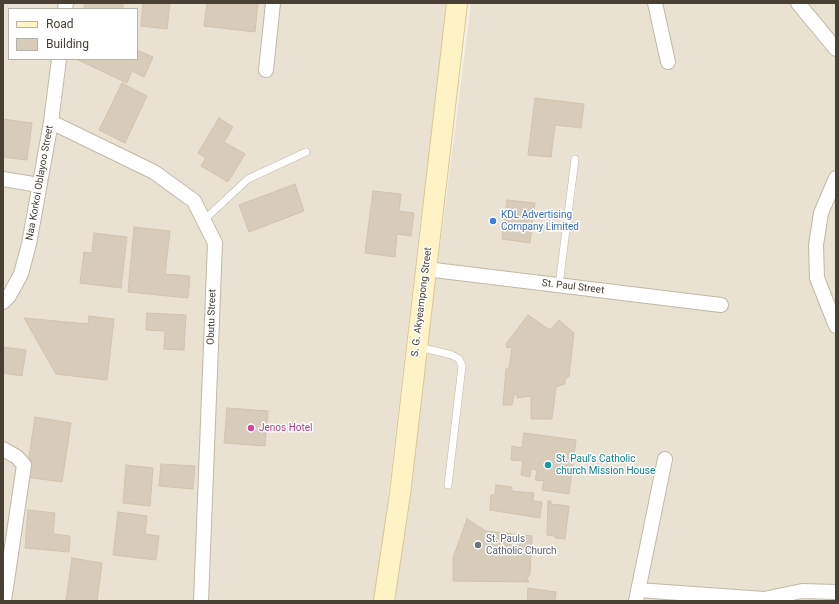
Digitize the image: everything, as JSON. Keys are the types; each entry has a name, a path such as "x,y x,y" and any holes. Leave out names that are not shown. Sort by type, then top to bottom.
{"street":[{"path":"266,70 273,3"},
{"name":"S. G. Akyeampong Street","path":"384,601 400,494 457,3"},
{"path":"655,3 668,62"},
{"path":"798,3 836,49"},
{"name":"Naa Korkoi Oblayoo Street","path":"3,302 9,296 21,274 29,244 51,122 59,60"},
{"name":"Obutu Street","path":"51,122 154,172 194,201 215,243 200,601"},
{"path":"836,178 821,212 816,244 817,278 836,326"},
{"path":"3,179 39,185"},
{"name":"St. Paul Street","path":"426,269 721,305"},
{"path":"3,449 17,457 24,465 4,601"},
{"path":"665,459 637,595 764,600 802,591 836,592"}],"lane":[{"path":"204,220 248,179 306,152"},
{"path":"559,285 575,160"},
{"path":"417,347 452,355 459,359 462,366 448,485"}],"shaded area":[{"path":"3,3 450,3 420,225 376,601 3,601"},
{"path":"471,3 836,3 836,601 395,601"}],"building":[{"path":"85,3 123,3 123,8 84,8"},
{"path":"143,3 170,3 167,29 141,26"},
{"path":"207,3 258,3 255,32 204,26"},
{"path":"138,50 153,57 144,77 132,71 127,83 78,60 138,60"},
{"path":"122,83 147,96 125,143 99,130"},
{"path":"535,98 584,104 581,128 555,125 551,157 528,155"},
{"path":"219,118 233,127 224,142 245,154 228,182 201,166 206,158 198,153"},
{"path":"3,119 32,123 27,160 3,157"},
{"path":"295,184 304,211 249,232 239,205"},
{"path":"373,191 401,194 399,211 414,213 411,236 397,234 395,257 365,253"},
{"path":"507,200 535,203 530,243 502,239"},
{"path":"134,227 170,231 165,274 190,276 188,298 128,292"},
{"path":"94,233 127,237 121,288 80,283 84,252 92,253"},
{"path":"147,313 186,315 184,350 164,349 165,331 146,330"},
{"path":"528,315 550,330 559,320 574,333 569,376 565,380 565,384 556,387 552,419 531,419 531,396 517,398 517,394 514,395 512,405 503,405 506,369 509,368 512,347 507,348 506,344"},
{"path":"89,316 114,319 107,380 56,374 24,318 88,324"},
{"path":"3,347 26,350 22,376 3,373"},
{"path":"227,408 268,411 265,446 224,443"},
{"path":"35,417 71,423 62,482 26,477"},
{"name":"St. Paul's Catholic church Mission House","path":"524,433 576,440 569,494 542,490 544,481 535,480 537,470 531,469 530,477 521,475 523,461 511,460 512,446 522,448"},
{"path":"161,464 195,466 193,489 159,486"},
{"path":"126,465 153,468 150,506 123,503"},
{"path":"496,485 512,487 512,491 534,493 533,501 542,502 540,518 490,510 491,495 495,495"},
{"path":"548,501 551,501 551,504 569,506 565,539 547,535"},
{"path":"28,510 55,513 53,534 70,536 69,552 25,548"},
{"path":"118,512 147,516 145,534 159,536 156,560 113,555"},
{"path":"467,519 486,531 532,536 530,574 527,579 529,582 453,581 453,558"},
{"path":"72,558 102,563 97,601 66,601"},
{"path":"528,588 556,592 555,601 527,601"}],"place":[{"name":"KDL Advertising Company Limited","path":"493,221"},
{"name":"Jenos Hotel","path":"251,428"},
{"name":"St. Paul's Catholic church Mission House","path":"548,465"},
{"name":"St. Pauls Catholic Church","path":"478,545"}]}
